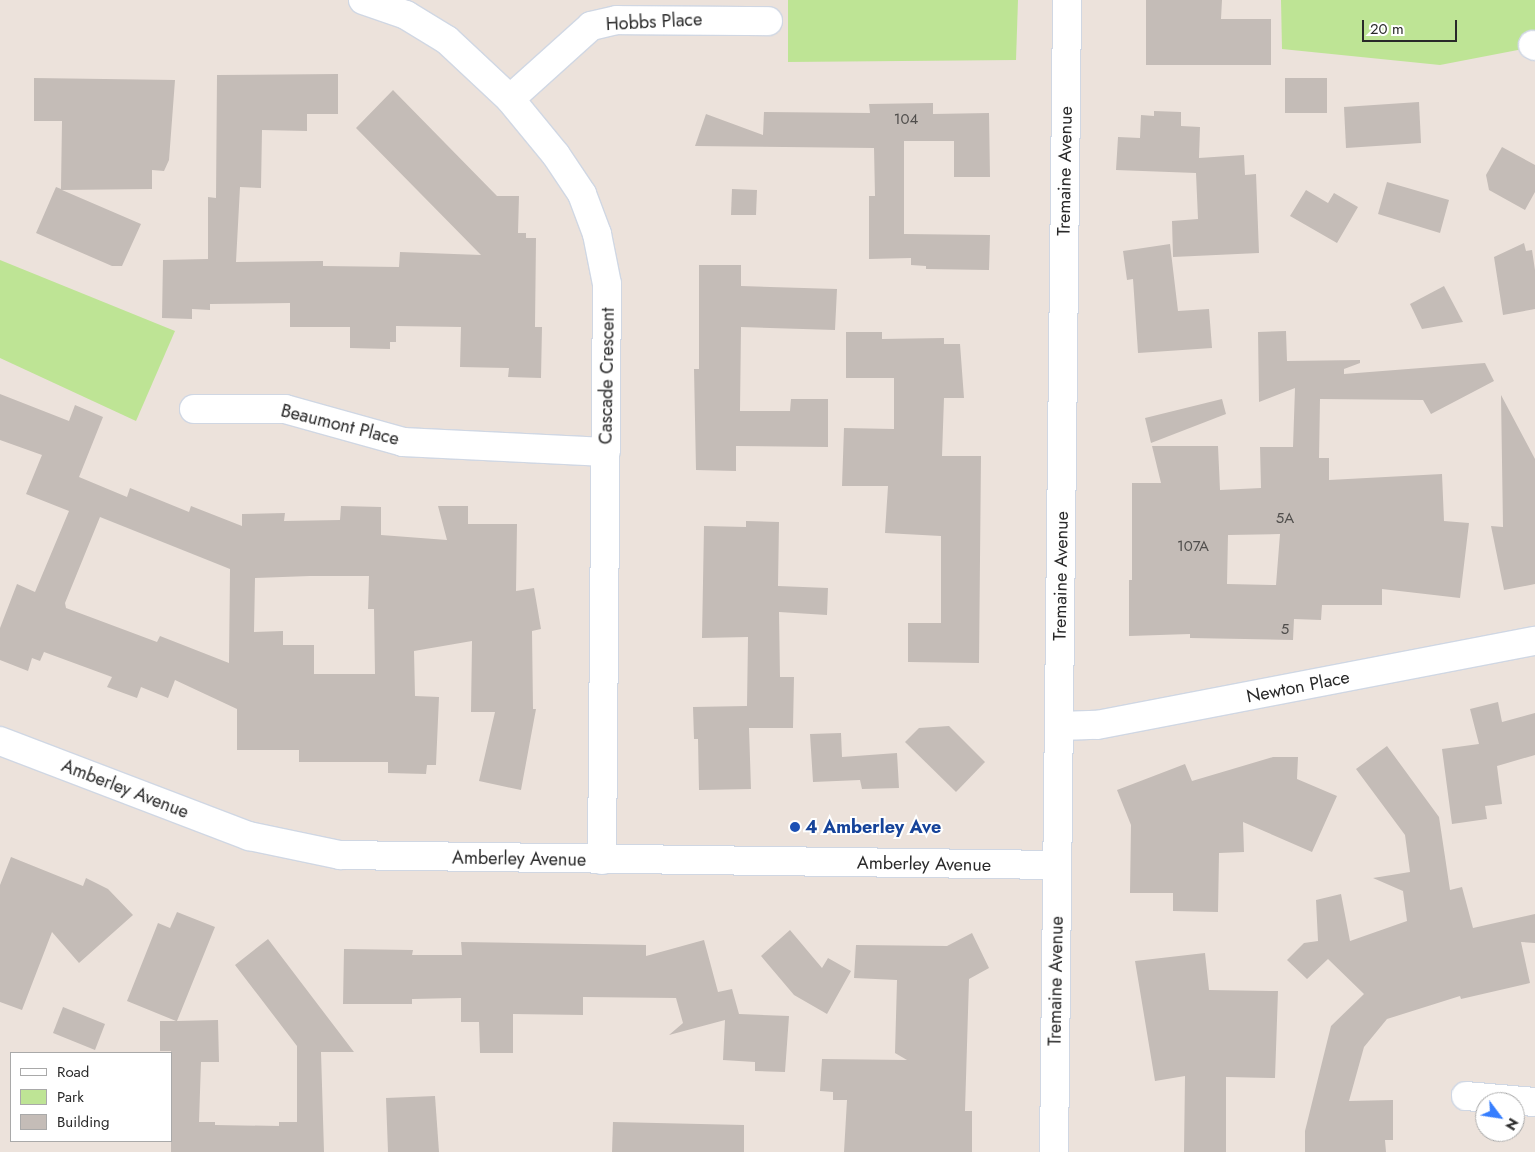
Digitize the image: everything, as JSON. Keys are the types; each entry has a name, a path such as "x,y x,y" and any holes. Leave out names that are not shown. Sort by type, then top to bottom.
{"street":[{"name":"Cascade Crescent","path":"363,0 406,15 447,40 510,99 556,155 582,194 597,234 607,284 602,860"},
{"name":"Tremaine Avenue","path":"1054,1152 1067,0"},
{"name":"Hobbs Place","path":"510,99 591,26 617,20 768,21"},
{"name":"Beaumont Place","path":"194,409 285,409 403,442 606,452"},
{"name":"Newton Place","path":"1060,726 1097,725 1535,641"},
{"name":"Amberley Avenue","path":"0,741 249,836 300,849 382,857 1057,865"},
{"path":"1466,1096 1535,1102"}],"green space":[{"path":"788,0 1018,0 1016,60 788,62"},
{"path":"1281,0 1535,0 1535,32 1523,49 1440,65 1282,49"},
{"path":"0,260 175,331 136,421 0,358"}],"building":[{"path":"1146,0 1222,0 1221,19 1271,19 1271,65 1146,65"},
{"path":"338,74 338,114 307,114 307,131 262,130 261,188 240,187 236,262 323,261 323,266 399,267 400,252 481,255 356,128 393,90 497,196 519,196 518,233 526,233 526,238 536,238 535,327 542,327 541,378 508,377 509,368 460,367 461,327 396,326 396,342 390,342 390,349 350,348 350,327 290,327 290,303 210,304 210,310 192,309 192,319 162,318 163,260 208,259 208,197 216,198 217,75"},
{"path":"34,78 175,80 169,160 164,171 152,170 152,189 62,190 141,224 122,266 112,266 36,233 56,187 61,189 62,121 34,121"},
{"path":"1285,78 1327,78 1327,113 1285,113"},
{"path":"1419,102 1421,143 1346,148 1344,107"},
{"path":"933,103 933,114 989,113 990,177 954,177 954,141 904,141 904,234 990,235 989,270 926,269 926,266 911,265 911,258 869,259 869,196 875,196 874,148 695,146 706,114 763,135 764,112 870,113 869,104"},
{"path":"1154,111 1181,112 1181,126 1200,127 1199,158 1244,155 1245,175 1256,174 1259,253 1173,257 1172,221 1198,219 1196,173 1116,170 1118,137 1140,138 1141,115 1154,116"},
{"path":"1502,147 1535,165 1535,192 1525,210 1489,190 1486,175"},
{"path":"1387,182 1449,200 1440,233 1378,214"},
{"path":"732,189 757,190 756,215 731,215"},
{"path":"1306,190 1328,203 1334,193 1358,207 1337,243 1290,216"},
{"path":"1524,243 1526,251 1532,250 1535,270 1535,309 1503,315 1494,257"},
{"path":"1170,244 1178,311 1209,309 1212,348 1138,353 1133,279 1127,280 1123,251"},
{"path":"699,265 741,265 741,286 837,289 835,330 741,327 740,411 790,411 791,399 828,399 828,447 736,446 736,471 696,470 694,369 699,369"},
{"path":"1444,286 1463,322 1422,329 1410,304"},
{"path":"1286,331 1287,361 1360,360 1360,363 1344,369 1344,374 1485,363 1494,381 1431,414 1423,400 1320,399 1319,458 1329,458 1329,480 1442,474 1444,521 1469,523 1460,598 1382,589 1382,605 1322,605 1321,620 1294,619 1293,640 1190,638 1190,634 1129,636 1129,580 1132,580 1132,483 1161,483 1152,446 1218,446 1220,490 1261,488 1260,447 1293,447 1295,388 1259,402 1258,332","holes":["1280,534 1276,585 1227,584 1228,535"]},
{"path":"846,332 882,332 882,339 944,338 944,344 960,344 964,398 944,398 942,456 981,456 979,663 908,662 908,623 941,623 941,536 885,533 888,486 842,486 844,428 894,429 894,378 846,378"},
{"path":"0,394 69,421 75,405 103,417 79,477 127,497 130,488 189,512 191,506 242,526 242,514 285,513 284,521 340,520 341,506 381,507 381,535 447,540 438,506 468,506 468,524 517,524 516,591 534,588 541,629 532,631 533,709 536,709 521,790 479,781 495,712 471,712 472,641 414,651 415,696 439,697 436,765 427,765 426,774 388,773 388,762 299,762 299,750 237,750 237,709 175,680 168,698 141,687 137,698 107,687 112,677 44,652 40,661 32,658 28,671 0,660 0,628 17,584 35,592 69,511 26,494 42,455 0,440","holes":["100,517 230,569 229,663 160,636 157,642 66,608 65,603","369,576 368,609 374,609 375,674 314,674 314,645 283,645 283,631 254,632 255,578"]},
{"path":"1501,395 1535,459 1535,584 1504,590 1491,526 1503,527"},
{"path":"1222,399 1226,414 1151,443 1145,418"},
{"path":"746,521 779,522 778,586 828,588 827,615 779,612 780,677 794,677 793,728 749,728 751,789 699,790 698,739 694,739 693,707 747,706 748,637 702,638 704,526 746,527"},
{"path":"1498,702 1502,722 1535,713 1535,755 1497,766 1502,804 1485,806 1487,819 1452,824 1442,749 1479,744 1470,709"},
{"path":"949,726 985,762 956,792 905,742 919,728"},
{"path":"841,733 842,757 897,753 899,788 862,789 860,780 813,782 810,734"},
{"path":"1387,746 1439,817 1450,890 1462,887 1473,928 1535,914 1535,943 1521,942 1530,983 1461,999 1460,996 1387,1019 1364,1047 1349,1101 1393,1100 1393,1140 1385,1140 1386,1152 1305,1152 1305,1131 1331,1026 1364,994 1328,959 1307,979 1287,960 1304,943 1318,941 1316,900 1341,894 1350,941 1407,921 1403,891 1373,878 1410,872 1405,835 1356,769"},
{"path":"1273,757 1298,757 1297,779 1337,796 1312,852 1243,822 1244,852 1219,853 1218,912 1173,911 1173,893 1130,893 1131,825 1117,790 1185,764 1192,781"},
{"path":"11,857 83,886 86,878 108,889 133,915 79,963 52,932 22,1010 0,1002 0,885"},
{"path":"177,912 215,927 177,1021 218,1020 219,1062 201,1062 199,1122 215,1122 215,1125 279,1126 279,1122 297,1122 297,1046 235,965 268,939 354,1052 321,1052 324,1152 171,1152 172,1052 160,1051 160,1021 176,1021 127,1001 158,923 170,928"},
{"path":"790,930 822,968 828,958 851,971 827,1014 794,995 761,956"},
{"path":"972,933 989,968 969,979 965,1111 972,1111 972,1152 844,1152 847,1100 833,1100 833,1092 820,1091 822,1059 907,1060 895,1053 897,980 854,978 856,945 947,946"},
{"path":"704,940 718,992 732,989 739,1014 789,1016 785,1072 755,1071 755,1062 723,1060 725,1020 669,1035 683,1023 676,998 583,997 583,1015 513,1014 513,1053 480,1053 479,1022 461,1022 461,998 412,999 412,1004 343,1004 344,949 413,950 412,955 462,955 461,942 646,945 646,956"},
{"path":"1205,953 1209,990 1278,991 1275,1078 1226,1077 1226,1152 1184,1152 1185,1076 1155,1081 1135,961"},
{"path":"63,1007 105,1024 95,1050 53,1033"},
{"path":"435,1096 439,1152 388,1152 386,1098"},
{"path":"613,1122 744,1125 744,1152 612,1152"}],"place":[{"name":"4 Amberley Ave","path":"795,827"}]}
